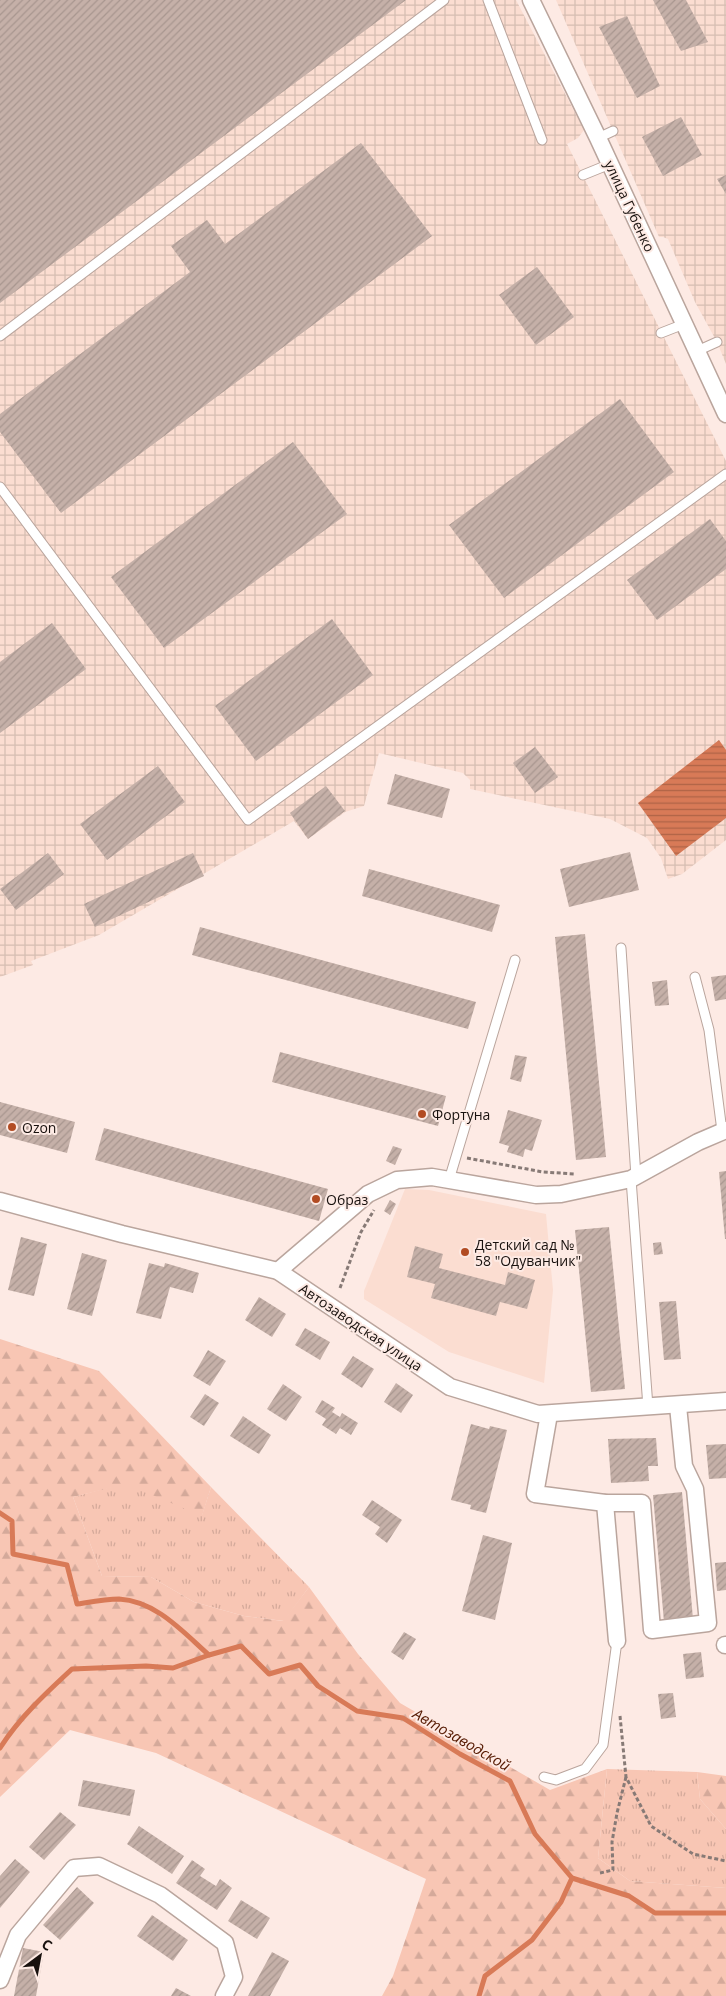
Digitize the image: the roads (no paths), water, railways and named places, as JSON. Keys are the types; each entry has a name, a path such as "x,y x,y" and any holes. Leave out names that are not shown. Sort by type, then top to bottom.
{"street":[{"name":"улица Губенко","path":"531,0 606,134 610,164 726,414"},
{"path":"278,1271 368,1194 397,1180 432,1177 536,1195 561,1194 634,1178 698,1142 724,1131"},
{"name":"Автозаводская улица","path":"0,1201 122,1234 278,1271 450,1387 538,1414 678,1406 726,1401"},
{"path":"549,1414 535,1494 605,1503 642,1502 652,1630 708,1624 695,1489 684,1466 678,1406"},
{"path":"605,1503 617,1641"},
{"path":"0,1980 18,1935 74,1868 99,1866 160,1895 225,1943 234,1977 224,1996"}],"lane":[{"path":"0,336 444,0"},
{"path":"488,0 542,140"},
{"path":"583,175 610,164"},
{"path":"661,333 684,324"},
{"path":"696,351 717,342"},
{"path":"0,487 248,820 726,474"},
{"path":"621,948 648,1407"},
{"path":"450,1180 515,960"},
{"path":"695,977 708,1030 724,1131"},
{"path":"544,1777 556,1780 585,1769 603,1745 617,1641"}],"waterway":[{"name":"Автозаводской","path":"0,1513 12,1521 13,1554 67,1565 77,1604 114,1599 132,1601 145,1605 168,1619 209,1655 241,1646 269,1674 300,1665 318,1686 357,1711 403,1718 460,1754 510,1781 535,1834 572,1878 629,1896 655,1913 726,1913"},
{"path":"0,1748 24,1716 72,1669 146,1666 173,1668 209,1655"},
{"path":"479,1996 485,1976 532,1940 561,1902 572,1878"}],"place":[{"name":"Фортуна","path":"422,1114"},
{"name":"Ozon","path":"12,1127"},
{"name":"Образ","path":"316,1199"},
{"name":"Детский сад № 58 \"Одуванчик\"","path":"465,1252"}]}
